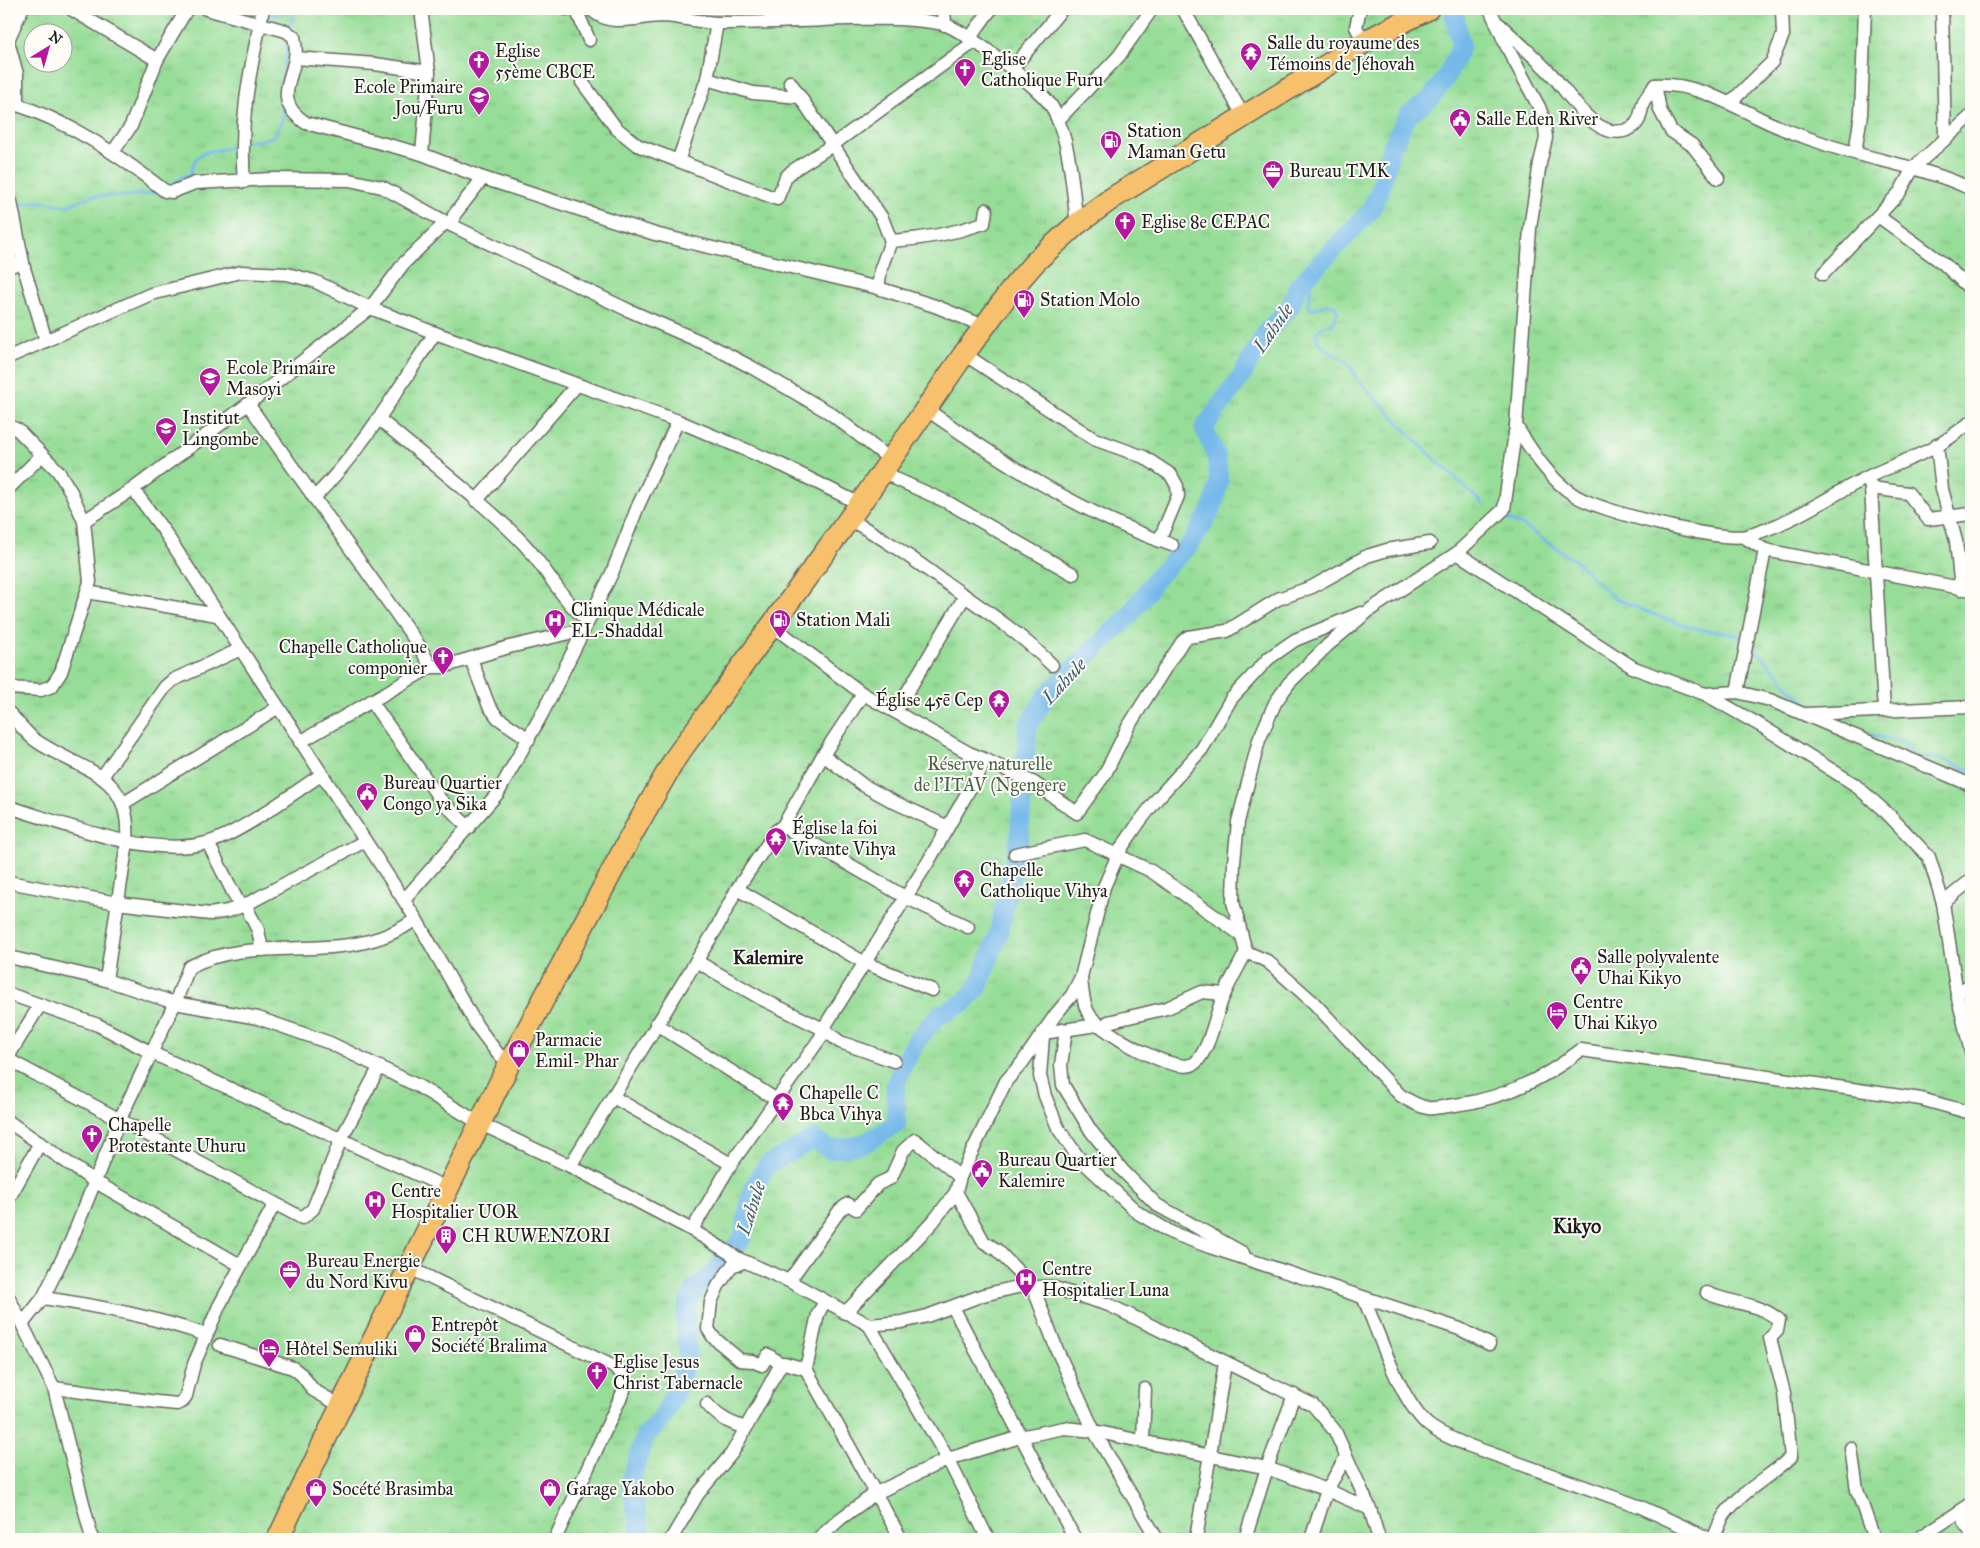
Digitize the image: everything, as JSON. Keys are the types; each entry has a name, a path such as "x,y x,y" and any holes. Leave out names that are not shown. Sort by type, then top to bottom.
{"highway":[{"path":"278,1539 408,1266 510,1062 676,757 770,624 887,465 984,326 1036,261 1077,224 1110,199 1364,42 1427,9"}],"street":[{"path":"9,38 22,9"},
{"path":"71,9 157,60"},
{"path":"113,152 131,126 157,60 188,9"},
{"path":"206,9 290,34 296,58 286,98 287,105 294,115 306,123 422,154 483,178 655,234 878,288 935,306 984,326"},
{"path":"244,182 242,149 246,88 263,9"},
{"path":"420,9 429,72 422,154"},
{"path":"576,9 589,40"},
{"path":"591,9 600,17 611,21 662,16 717,23 873,19 917,20 945,25 972,40 1012,69 1052,106 1058,120 1068,158 1077,224"},
{"path":"854,9 873,19"},
{"path":"944,9 945,25"},
{"path":"582,82 616,128 625,137 648,151 777,199 786,177 792,171 831,146 972,40 991,9"},
{"path":"1012,69 1062,9"},
{"path":"1058,120 1119,56 1152,9"},
{"path":"1183,9 1244,117"},
{"path":"1360,9 1356,27 1364,42"},
{"path":"1731,102 1772,62 1783,35 1782,9"},
{"path":"1855,154 1861,114 1865,9"},
{"path":"1942,9 1946,139"},
{"path":"1492,14 1552,76 1584,115 1606,130 1617,131 1631,128 1638,122 1644,102 1655,85"},
{"path":"1080,977 1088,1013 1100,1027 1149,1055 1182,1067 1194,1063 1205,1047 1224,994 1246,952 1233,902 1238,822 1259,740 1275,703 1289,683 1328,645 1371,609 1457,553 1504,508 1516,426 1530,228 1540,163 1546,138 1544,120 1539,108 1492,14"},
{"path":"678,161 707,79 717,23"},
{"path":"9,45 17,74 13,104 46,116 113,152 165,191 172,192 195,183 244,182 272,179 325,179 369,183 382,187 453,226"},
{"path":"296,58 375,64 429,72"},
{"path":"707,79 753,93 800,97"},
{"path":"790,82 831,146 882,218 890,241 881,268 878,288"},
{"path":"1655,85 1673,83 1731,102 1759,118 1823,144 1913,168 1971,189"},
{"path":"1655,85 1660,110 1671,131 1692,145 1718,178"},
{"path":"1823,274 1900,192 1913,168 1971,116"},
{"path":"453,226 454,215 483,178"},
{"path":"11,202 23,263 46,340"},
{"path":"890,241 913,240 984,224 986,210"},
{"path":"1878,216 1944,264 1971,290"},
{"path":"84,521 133,488 248,404 370,308 404,263 446,222 720,351 830,413 887,465 896,479 947,502 1073,574"},
{"path":"9,266 23,263"},
{"path":"9,357 152,294 241,272 287,274 314,281 370,308 576,386 678,421 784,466 854,511 876,534 1031,644 1052,665"},
{"path":"314,498 332,480 378,418 435,333"},
{"path":"964,354 1094,438 1144,457 1171,475 1177,486 1178,496 1159,541"},
{"path":"476,502 576,386"},
{"path":"248,404 420,647 431,667"},
{"path":"926,409 961,433 1062,495 1108,519 1172,545"},
{"path":"378,418 508,528 534,554 585,626"},
{"path":"404,900 498,793 529,739 612,573 638,506 678,421"},
{"path":"1516,426 1554,478 1574,496 1654,523 1694,531 1744,536 1785,521 1869,482 1937,445 1971,422"},
{"path":"9,426 18,430 58,471 84,521 90,582 81,604 61,672 52,686 41,690 9,688"},
{"path":"1744,536 1765,550 1876,570 1966,590 1952,518 1942,489 1937,445"},
{"path":"9,488 42,454"},
{"path":"1869,482 1908,493 1928,519 1952,518 1971,514"},
{"path":"1869,482 1884,710"},
{"path":"133,488 241,649 277,708 404,900 477,1026 498,1054 510,1062"},
{"path":"770,624 863,694 969,753 1034,783 1077,813 1105,774 1128,727 1182,642 1188,637 1227,631 1278,599 1312,587 1366,556 1387,550 1430,543"},
{"path":"1737,692 1765,550"},
{"path":"1457,553 1634,668 1705,694 1763,727 1861,790 1888,814 1929,857 1943,903 1957,994 1971,1052"},
{"path":"87,592 217,615"},
{"path":"896,711 965,596"},
{"path":"845,1313 932,1223 956,1192 960,1177 1006,1080 1072,995 1080,977 1104,887 1118,856 1157,799 1202,749 1231,699 1269,658 1295,640 1371,609"},
{"path":"300,742 431,667 470,659 585,626"},
{"path":"102,777 165,687 173,680 241,649"},
{"path":"470,659 489,706 498,718 529,739"},
{"path":"1705,694 1737,692 1770,700 1971,785"},
{"path":"570,1166 737,890 776,830 783,826 823,756 863,694"},
{"path":"372,701 440,799 469,828"},
{"path":"1804,714 1971,707"},
{"path":"124,803 277,708"},
{"path":"9,713 34,739 113,784 124,803 128,825 127,842 106,980"},
{"path":"823,756 863,784 894,802 948,827"},
{"path":"692,1230 731,1164 821,1036 823,1029 865,964 986,760"},
{"path":"9,807 127,842 178,848 208,843 228,834 321,775"},
{"path":"783,826 905,897 968,927"},
{"path":"1015,854 1085,840 1151,871 1240,934"},
{"path":"9,882 117,903 210,914 228,912 365,842"},
{"path":"208,843 242,906 258,930 262,950"},
{"path":"1943,903 1971,880"},
{"path":"737,890 865,964 932,990"},
{"path":"23,1323 43,1298 71,1241 119,1121 175,1003 189,967 207,958 262,950 356,945 386,935 416,919"},
{"path":"1246,952 1267,961 1314,1003 1400,1095 1411,1103 1428,1108 1484,1100 1509,1092 1561,1065 1581,1050 1616,1053 1921,1099 1971,1113"},
{"path":"9,957 106,980 175,1003 258,1018 330,1043 380,1066 479,1123 570,1166 718,1244 740,1260 789,1281 868,1325 948,1459 988,1539"},
{"path":"696,960 762,999 823,1029 840,1042 894,1061"},
{"path":"1957,994 1971,984"},
{"path":"1043,1033 1100,1027 1108,1022 1168,1008 1202,992 1224,994"},
{"path":"9,994 98,1026 152,1053 447,1188"},
{"path":"9,1055 40,1005"},
{"path":"656,1024 777,1100"},
{"path":"1066,1030 1061,1065 1062,1085 1090,1131 1123,1171 1156,1205 1266,1266"},
{"path":"1043,1033 1040,1048 1040,1076 1045,1096 1058,1128 1078,1157 1138,1213 1172,1233 1460,1330 1489,1344"},
{"path":"9,1060 274,1205 302,1218 309,1214 341,1139 380,1066"},
{"path":"613,1097 731,1164"},
{"path":"9,1122 94,1181 240,1265"},
{"path":"789,1281 840,1210 848,1204 856,1209 878,1184 891,1178 903,1151 915,1140 960,1177"},
{"path":"9,1198 40,1143"},
{"path":"956,1192 984,1242 997,1250 1032,1286 1057,1350 1094,1431 1157,1539"},
{"path":"54,1388 157,1402 177,1404 182,1402 186,1396 194,1364 206,1335 240,1265 274,1205"},
{"path":"740,1260 739,1264 734,1263 718,1286 711,1302 708,1329 714,1338 740,1360 752,1360 762,1365 768,1355 781,1364 806,1368"},
{"path":"408,1266 618,1369 622,1375 624,1390 555,1539"},
{"path":"868,1325 902,1322 953,1307 983,1295 1032,1286 1051,1287 1109,1305 1313,1405 1335,1431 1370,1509 1379,1539"},
{"path":"1364,1299 1408,1398 1426,1423 1443,1434 1467,1445 1640,1507 1712,1539 1724,1515 1742,1494 1778,1469 1791,1457 1784,1393 1770,1338 1777,1331 1779,1320 1767,1310 1753,1305 1724,1301 1707,1293"},
{"path":"9,1298 54,1388 92,1539"},
{"path":"43,1298 110,1308 176,1324 206,1335"},
{"path":"825,1301 818,1314 806,1368 901,1539"},
{"path":"953,1307 1075,1539"},
{"path":"220,1345 292,1368 302,1375 312,1390 324,1399 341,1406"},
{"path":"1196,1539 1225,1363"},
{"path":"671,1539 698,1494 720,1469 746,1428 781,1364"},
{"path":"1143,1441 1145,1389"},
{"path":"1245,1539 1267,1468 1294,1395"},
{"path":"707,1404 714,1413 728,1422 746,1428"},
{"path":"818,1539 840,1519 876,1493 948,1459 1020,1437 1064,1428 1094,1431 1267,1468 1327,1490 1370,1509"},
{"path":"1851,1448 1857,1490 1874,1539"},
{"path":"1311,1539 1327,1490 1346,1456"},
{"path":"1918,1539 1971,1504"},
{"path":"1960,1513 1971,1533"}],"green space":[{"name":"Réserve naturelle de l'ITAV (Ngengere","path":"9,9 1971,9 1971,1539 9,1539"}],"waterway":[{"path":"232,9 259,13"},
{"path":"265,14 275,15 294,9"},
{"path":"290,28 295,9"},
{"name":"Lahule","path":"640,1539 640,1526 630,1482 645,1436 662,1419 676,1391 688,1354 685,1317 688,1302 696,1288 715,1273 743,1237 752,1189 767,1165 814,1139 830,1150 863,1144 897,1124 895,1087 902,1068 917,1040 938,1016 965,1002 978,987 998,936 1019,839 1028,726 1048,693 1130,615 1158,576 1191,543 1212,509 1219,483 1216,455 1204,428 1241,377 1267,331 1290,307 1298,286 1371,210 1381,187 1391,148 1409,114 1430,99 1447,76 1461,47 1453,9"},
{"path":"282,84 288,37"},
{"path":"246,141 259,141 274,136 283,119 281,93"},
{"path":"170,187 182,177 191,174 193,164 202,154 238,145"},
{"path":"14,203 26,204 37,201 66,206 91,196 128,196 160,192"},
{"path":"1310,274 1312,280 1308,305 1311,310 1327,304 1335,306 1338,311 1333,324 1324,326 1316,333 1318,342 1347,362 1358,380 1418,443 1483,504"},
{"path":"1502,517 1522,525 1577,562 1612,597 1662,618 1698,629 1737,635 1744,641"},
{"path":"1749,645 1763,657 1791,689 1816,710"},
{"path":"1833,718 1863,733 1903,742 1914,755"},
{"path":"1921,758 1941,759 1971,770"}],"place":[{"name":"Salle du royaume des Témoins de Jéhovah","path":"1251,72"},
{"name":"Eglise 55ème CBCE","path":"479,80"},
{"name":"Eglise Catholique Furu","path":"965,88"},
{"name":"Ecole Primaire Jou/Furu","path":"479,116"},
{"name":"Salle Eden River","path":"1460,138"},
{"name":"Station Maman Getu","path":"1111,160"},
{"name":"Bureau TMK","path":"1273,190"},
{"name":"Eglise 8e CEPAC","path":"1125,241"},
{"name":"Station Molo","path":"1024,319"},
{"name":"Ecole Primaire Masoyi","path":"210,397"},
{"name":"Institut Lingombe","path":"166,447"},
{"name":"Clinique Médicale EL-Shaddal","path":"555,639"},
{"name":"Station Mali","path":"780,639"},
{"name":"Chapelle Catholique componier","path":"443,676"},
{"name":"Église 45ē Cep","path":"999,719"},
{"name":"Bureau Quartier Congo ya Sika","path":"367,812"},
{"name":"Église la foi Vivante Vihya","path":"776,857"},
{"name":"Chapelle Catholique Vihya","path":"964,899"},
{"name":"Salle polyvalente Uhai Kikyo","path":"1581,986"},
{"name":"Centre Uhai Kikyo","path":"1557,1031"},
{"name":"Parmacie Emil- Phar","path":"519,1069"},
{"name":"Chapelle C Bbca Vihya","path":"783,1122"},
{"name":"Chapelle Protestante Uhuru","path":"92,1154"},
{"name":"Bureau Quartier Kalemire","path":"982,1189"},
{"name":"Centre Hospitalier UOR","path":"375,1220"},
{"name":"CH RUWENZORI","path":"446,1255"},
{"name":"Bureau Energie du Nord Kivu","path":"290,1290"},
{"name":"Centre Hospitalier Luna","path":"1026,1298"},
{"name":"Entrepôt Société Bralima","path":"415,1354"},
{"name":"Hôtel Semuliki","path":"269,1368"},
{"name":"Eglise Jesus Christ Tabernacle","path":"597,1391"},
{"name":"Socété Brasimba","path":"316,1508"},
{"name":"Garage Yakobo","path":"550,1508"}],"district":[{"name":"Kalemire","path":"768,957"},
{"name":"Kikyo","path":"1577,1226"}]}
